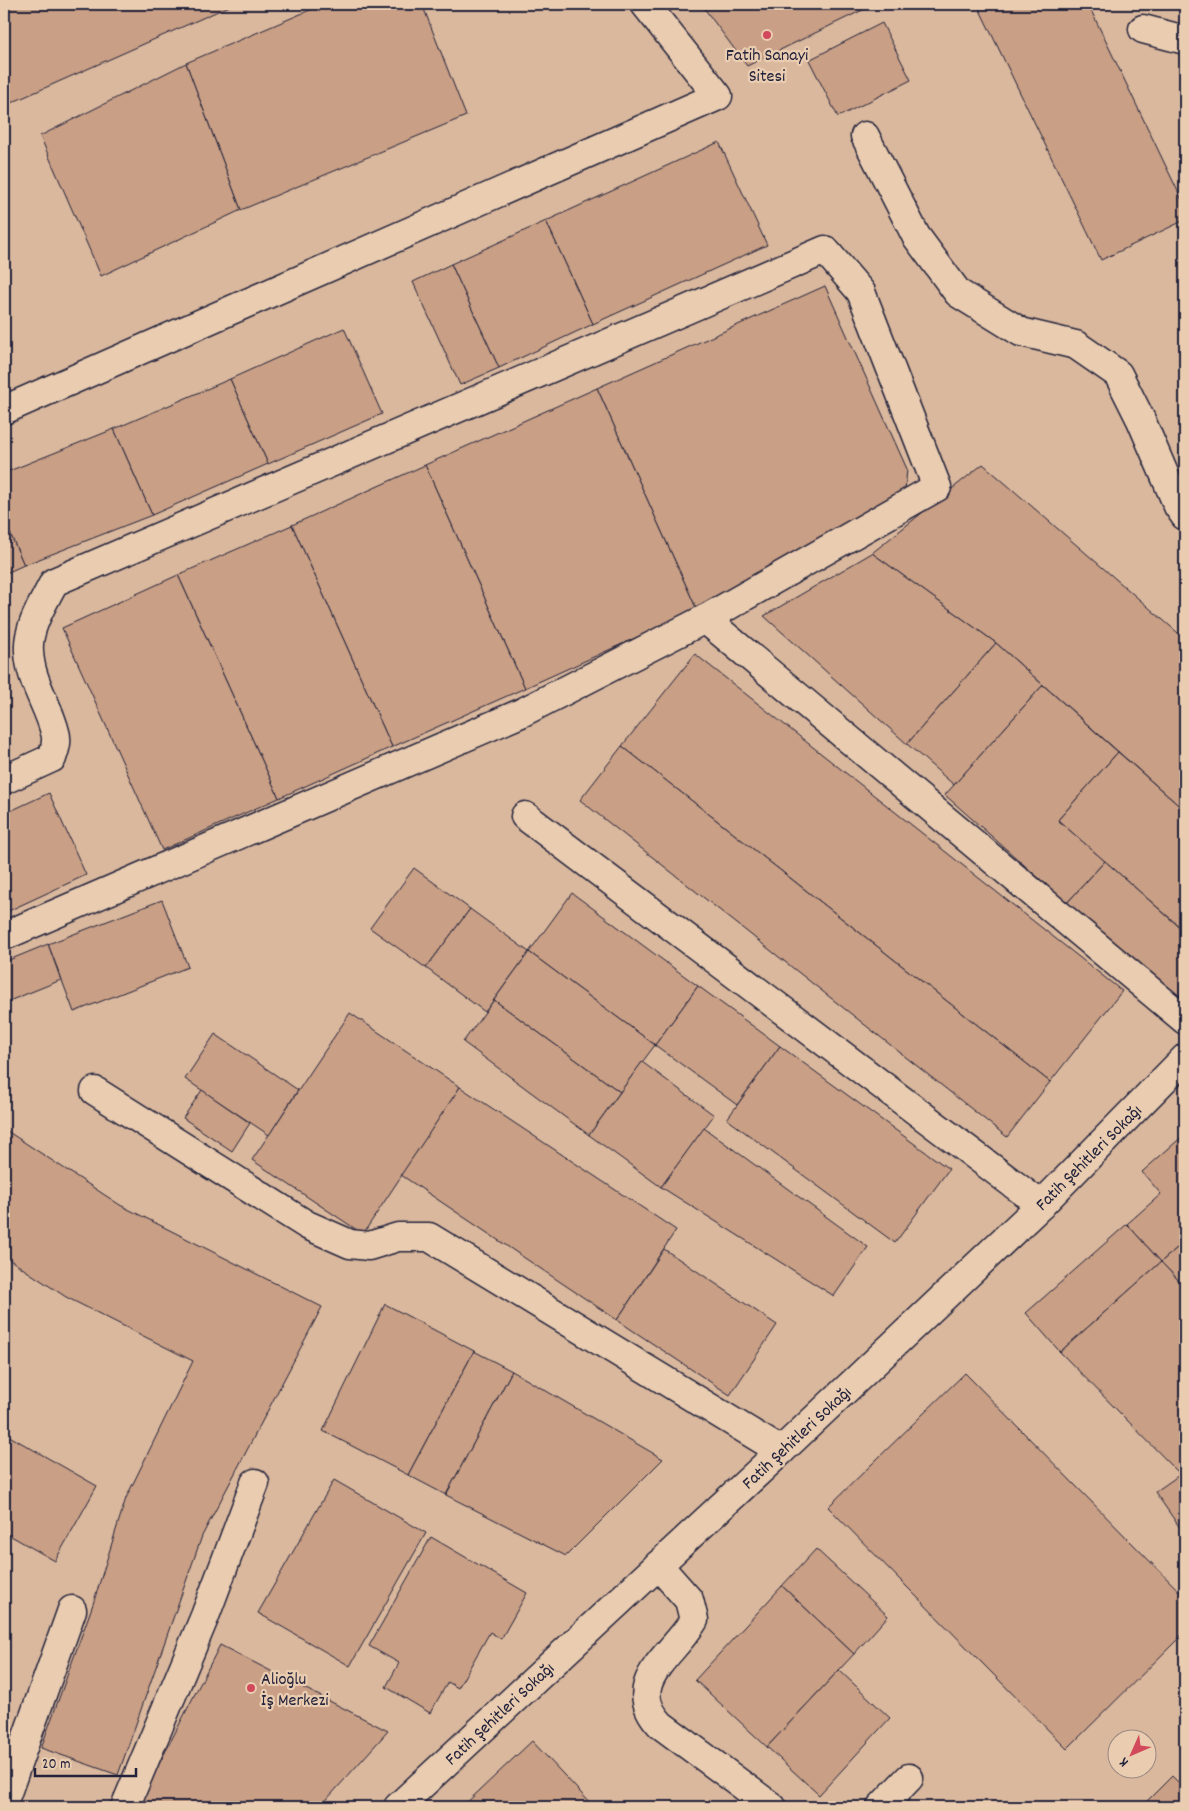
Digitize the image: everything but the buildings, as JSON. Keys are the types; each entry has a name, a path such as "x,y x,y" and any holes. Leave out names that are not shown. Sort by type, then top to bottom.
{"street":[{"path":"4,410 718,96 645,4"},
{"path":"1143,29 1185,40"},
{"path":"866,136 916,236 958,293 1021,332 1076,345 1118,374 1142,420 1178,506 1185,516"},
{"path":"4,780 52,758 56,746 56,732 34,682 28,649 35,622 54,582 825,250 861,292 937,487 705,620 522,713 4,936"},
{"path":"705,620 1185,1020"},
{"path":"525,816 1041,1205"},
{"name":"Fatih Şehitleri Sokağı","path":"398,1807 781,1451 1041,1205 1185,1058"},
{"path":"95,1091 307,1225 350,1244 369,1246 398,1237 429,1237 781,1451"},
{"path":"125,1807 206,1616 255,1483"},
{"path":"658,1565 690,1600 694,1620 687,1633 651,1674 645,1695 649,1712 661,1725 772,1807"},
{"path":"4,1801 72,1610"},
{"path":"881,1807 909,1778"}],"shaded area":[{"path":"4,4 1185,4 1185,1807 30,1807 4,1789"}],"place":[{"name":"Fatih Sanayi Sitesi","path":"767,35"},
{"name":"Alioğlu İş Merkezi","path":"251,1688"}]}
